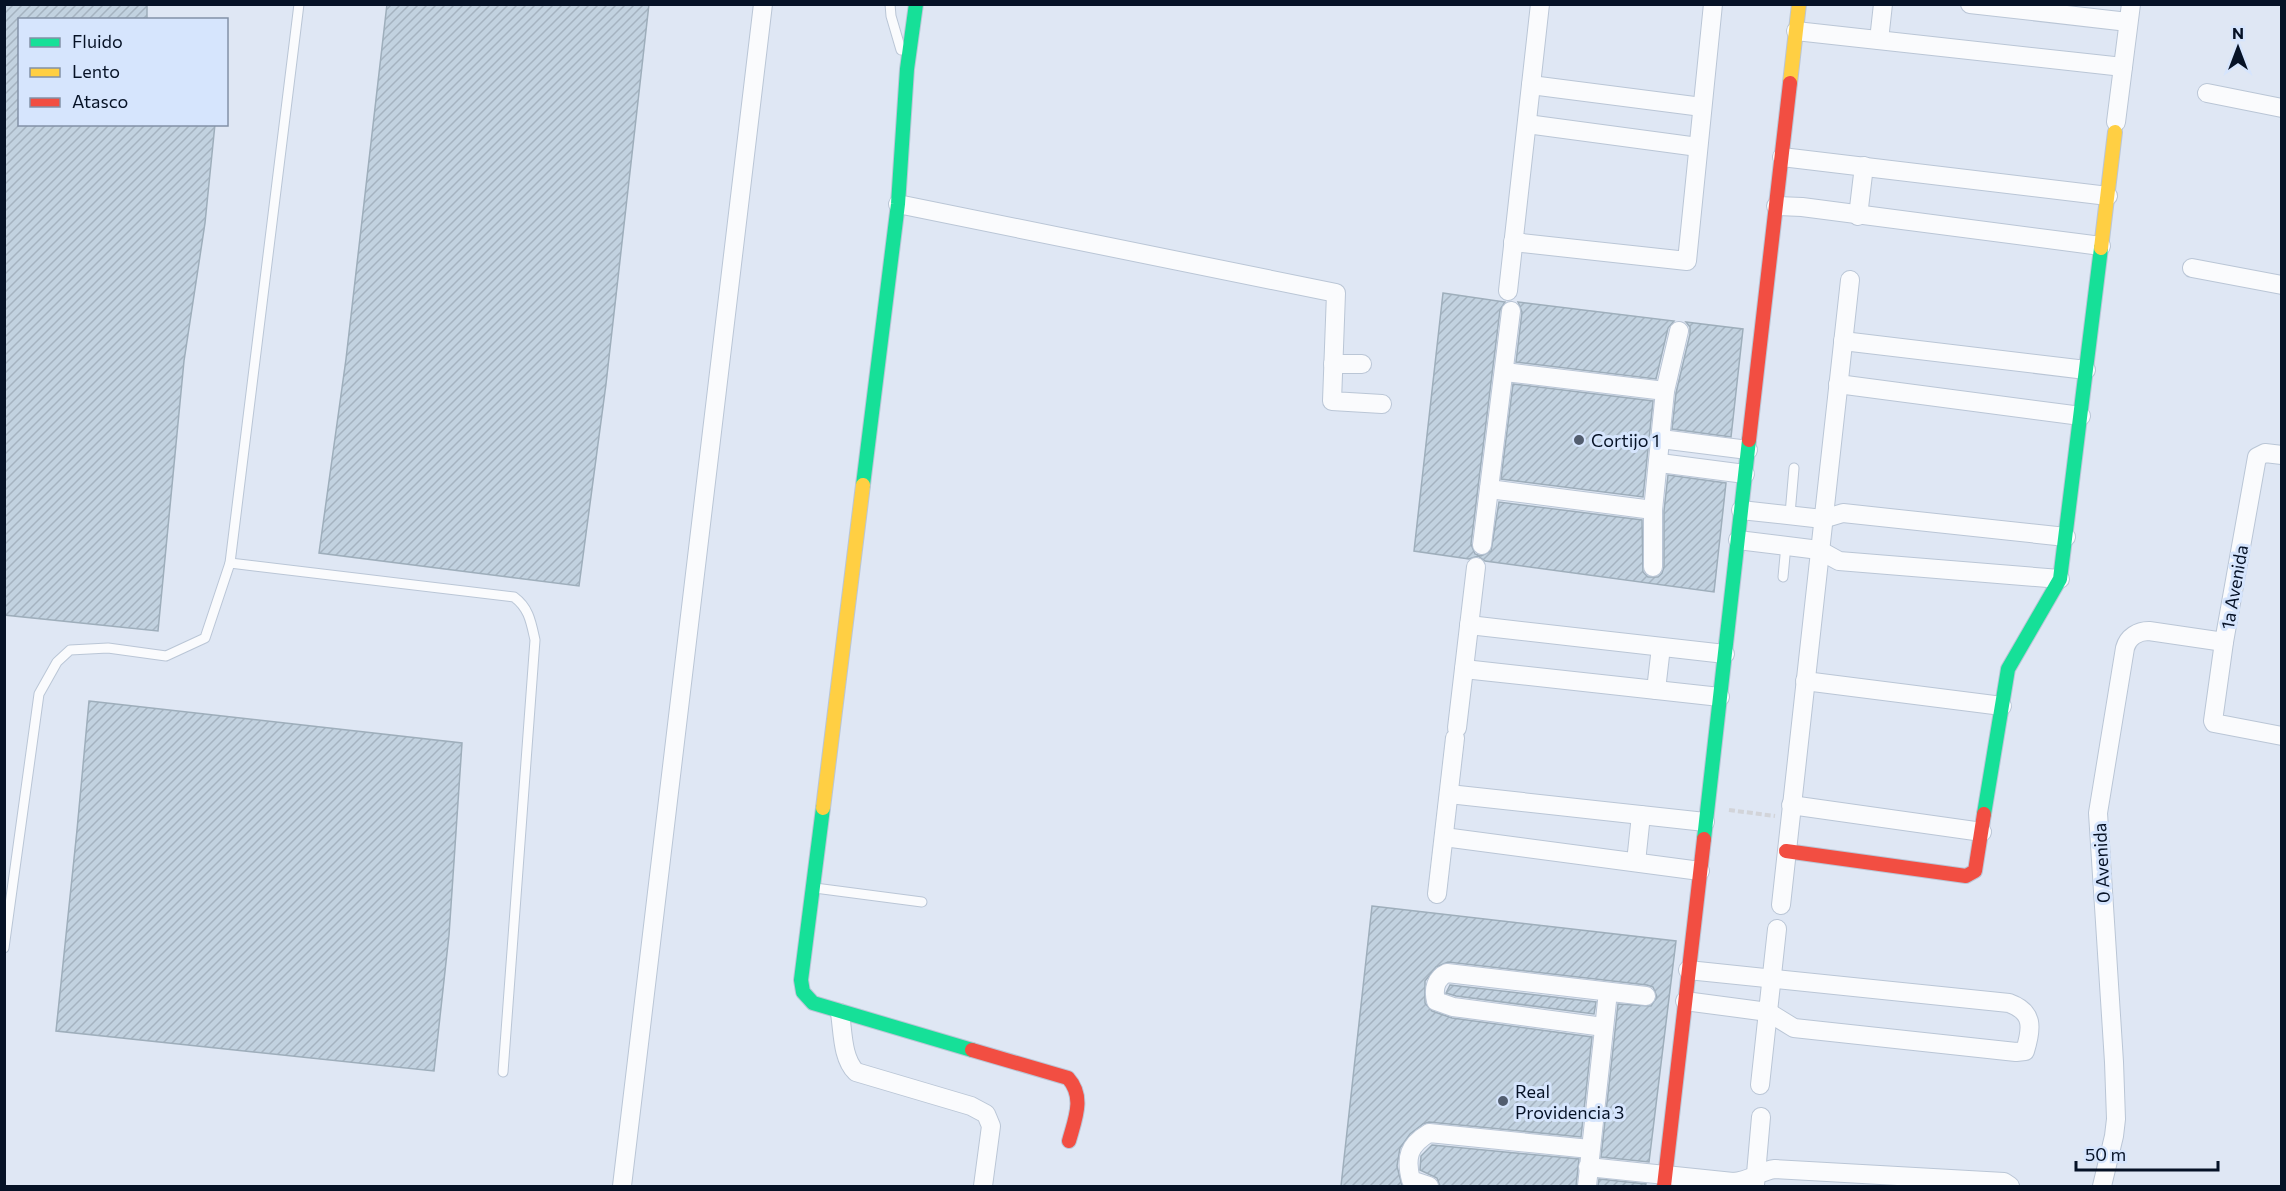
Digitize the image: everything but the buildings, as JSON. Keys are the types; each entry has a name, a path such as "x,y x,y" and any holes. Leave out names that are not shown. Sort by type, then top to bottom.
{"street":[{"path":"622,1186 763,4"},
{"path":"916,4 907,69 898,204 801,980 803,992 813,1003 1068,1078 1075,1084 1079,1096 1069,1141"},
{"path":"1508,291 1540,4"},
{"path":"1513,242 1687,261 1713,4"},
{"path":"1664,1181 1799,4"},
{"path":"1879,40 1883,4"},
{"path":"1786,851 1971,875 1975,871 2008,669 2060,579 2130,13 1970,4"},
{"path":"1796,31 2123,66"},
{"path":"1531,85 1702,107"},
{"path":"2207,93 2282,108"},
{"path":"1527,124 1698,147"},
{"path":"1782,157 2108,196"},
{"path":"1858,216 1864,166"},
{"path":"898,204 1336,292 1332,401 1382,404"},
{"path":"1776,206 1802,207 2101,246"},
{"path":"2192,268 2282,285"},
{"path":"1781,905 1850,280"},
{"path":"1482,545 1511,311"},
{"path":"1653,567 1653,510 1660,463 1665,391 1679,331"},
{"path":"1842,341 2086,370"},
{"path":"1333,364 1362,364"},
{"path":"1505,372 1665,391"},
{"path":"1838,384 2081,416"},
{"path":"1661,439 1748,450"},
{"name":"1a Avenida","path":"2282,455 2260,454 2257,457 2224,642 2213,722 2282,736"},
{"path":"1660,463 1745,474"},
{"path":"1489,489 1653,510"},
{"path":"1741,510 1823,519 1843,513 2066,537"},
{"path":"1738,540 1820,550 1839,561 2060,579"},
{"path":"1437,894 1476,567"},
{"path":"1469,625 1725,654"},
{"name":"0 Avenida","path":"2102,1186 2116,1128 2116,1119 2098,813 2125,648 2128,640 2144,631 2224,642"},
{"path":"1656,690 1661,647"},
{"path":"1464,669 1720,697"},
{"path":"1805,681 2002,706"},
{"path":"1449,794 1641,815 1706,815"},
{"path":"1790,812 1982,832"},
{"path":"1636,862 1641,815"},
{"path":"1444,837 1700,871"},
{"path":"1760,1085 1777,928"},
{"path":"1685,1001 1768,1012 1794,1028 1805,1030 2016,1052 2025,1051 2028,1041 2030,1022 2027,1013 2020,1007 2008,1003 1689,970"},
{"path":"1604,1027 1453,1007 1436,1001 1434,993 1436,983 1441,976 1447,973 1646,996"},
{"path":"1587,1186 1608,992"},
{"path":"840,1012 847,1057 850,1066 856,1072 971,1106 986,1114 991,1126 983,1186"},
{"path":"1755,1181 1761,1117"},
{"path":"1429,1186 1411,1180 1408,1169 1415,1141 1429,1133 1589,1158 1664,1181 1755,1181 1766,1170 1776,1169 2004,1182 2010,1186"}],"lane":[{"path":"4,948 39,694 57,662 70,650 108,648 166,656 205,639 230,563 299,4"},
{"path":"890,4 891,16 907,69"},
{"path":"1790,514 1794,468"},
{"path":"1784,577 1786,545"},
{"path":"230,563 514,597 524,604 536,640 503,1072"},
{"path":"813,888 922,902"}],"path":[{"path":"1706,815 1790,812"}],"traffic: fast":[{"path":"863,485 898,204 907,69 916,4"},
{"path":"1984,814 2008,669 2060,579 2101,248"},
{"path":"1704,839 1749,440"},
{"path":"823,808 801,980 803,992 813,1003 972,1050"}],"traffic: slow":[{"path":"1790,83 1799,4"},
{"path":"2101,248 2115,132"},
{"path":"823,808 863,485"}],"traffic: jam":[{"path":"1749,440 1790,83"},
{"path":"1786,851 1966,876 1975,871 1984,814"},
{"path":"1664,1186 1704,839"},
{"path":"972,1050 1068,1078 1073,1085 1077,1100 1076,1116 1069,1141"}],"place":[{"name":"Cortijo 1","path":"1579,440"},
{"name":"Real Providencia 3","path":"1503,1101"}]}
